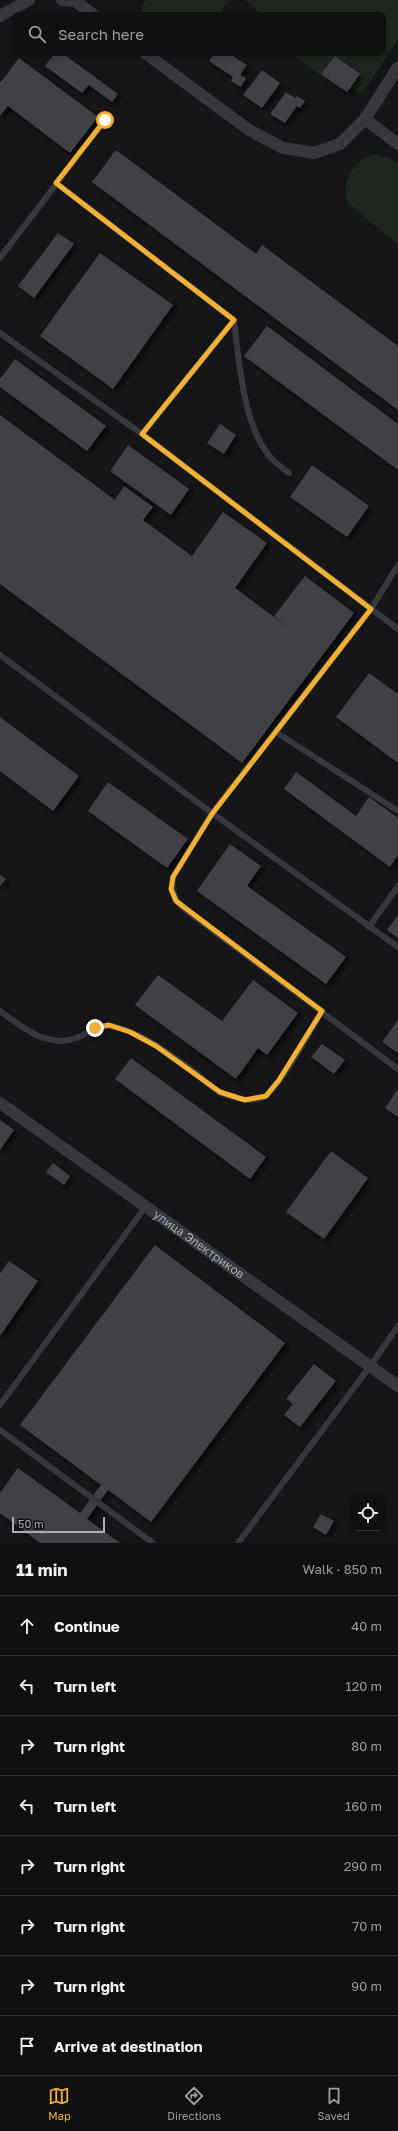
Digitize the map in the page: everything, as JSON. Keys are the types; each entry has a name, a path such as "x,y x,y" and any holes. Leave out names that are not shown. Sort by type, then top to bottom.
{"street":[{"path":"0,16 29,0"},
{"path":"62,0 75,1 90,12"},
{"path":"149,56 249,130 283,148 314,153 340,144 365,119 398,67"},
{"path":"365,119 398,144"},
{"name":"улица Электриков","path":"0,1103 371,1365 398,1386"}],"lane":[{"path":"0,258 105,120"},
{"path":"56,183 234,320 242,392 256,433 272,459 289,473"},
{"path":"142,434 234,320"},
{"path":"0,333 142,434 398,629"},
{"path":"398,565 371,609 212,814 173,877 171,889 176,901 398,1069"},
{"path":"0,655 212,814 398,947"},
{"path":"276,732 398,811"},
{"path":"369,926 398,886"},
{"path":"0,1011 27,1030 50,1040 75,1038 95,1028 109,1025 130,1032 156,1046 220,1092 245,1100 266,1096 279,1080 322,1011"},
{"path":"0,1405 146,1206"},
{"path":"238,1543 371,1365 398,1326"},
{"path":"0,1430 153,1543"}],"shaded area":[{"path":"146,0 230,0 220,12 141,12"},
{"path":"246,0 398,0 398,40 363,92 338,88 296,56 386,56 386,12 259,12"},
{"path":"374,154 390,158 398,165 398,245 348,203 346,196 345,188 350,173 360,161"}],"building":[{"path":"53,56 66,56 118,94 112,102 89,85 82,93 45,66"},
{"path":"212,56 233,56 247,65 240,75 246,78 241,87 231,81 233,77 209,61"},
{"path":"335,56 360,74 347,92 321,74"},
{"path":"19,58 98,117 70,153 8,106 0,116 0,83"},
{"path":"262,70 280,83 262,108 243,95"},
{"path":"286,92 295,98 297,96 305,101 300,108 297,106 285,123 270,114"},
{"path":"116,150 256,254 262,245 398,346 398,410 92,182"},
{"path":"58,233 74,244 34,298 18,286"},
{"path":"100,253 173,305 113,389 40,336"},
{"path":"267,326 398,424 398,470 244,356"},
{"path":"15,359 106,426 87,451 0,387 0,379"},
{"path":"0,415 115,500 124,486 153,507 143,520 192,556 223,512 267,543 235,588 289,628 274,616 305,576 354,613 242,763 0,584"},
{"path":"220,424 236,435 224,454 207,443"},
{"path":"128,445 189,489 171,515 110,471"},
{"path":"312,465 369,506 347,537 290,497"},
{"path":"369,673 398,694 398,763 336,717"},
{"path":"0,717 79,776 53,811 0,771"},
{"path":"296,772 356,816 369,797 398,818 398,855 390,867 284,789"},
{"path":"108,782 188,839 167,868 88,811"},
{"path":"230,844 261,866 247,886 346,957 326,984 197,891"},
{"path":"0,875 6,879 0,886"},
{"path":"398,915 398,938 387,930"},
{"path":"158,975 222,1021 253,980 298,1013 267,1055 258,1048 236,1079 135,1005"},
{"path":"398,1020 398,1053 382,1042"},
{"path":"322,1044 345,1060 334,1074 311,1057"},
{"path":"131,1058 266,1157 250,1179 115,1079"},
{"path":"398,1089 398,1117 385,1108"},
{"path":"0,1120 14,1130 0,1150"},
{"path":"331,1151 368,1178 324,1239 286,1212"},
{"path":"53,1163 70,1176 64,1185 46,1172"},
{"path":"155,1245 285,1343 151,1522 108,1490 87,1519 120,1543 40,1543 0,1513 0,1493 18,1468 80,1513 101,1485 20,1425"},
{"path":"9,1261 38,1281 0,1336 0,1273"},
{"path":"314,1364 336,1381 300,1427 284,1415 293,1404 286,1399"},
{"path":"321,1514 334,1521 326,1535 313,1527"}],"route":[{"path":"95,1028 109,1025 130,1032 156,1046 220,1092 245,1100 266,1096 279,1080 322,1011 207,926 176,901 171,889 173,877 212,814 371,609 142,434 234,320 56,183 105,120"}]}
